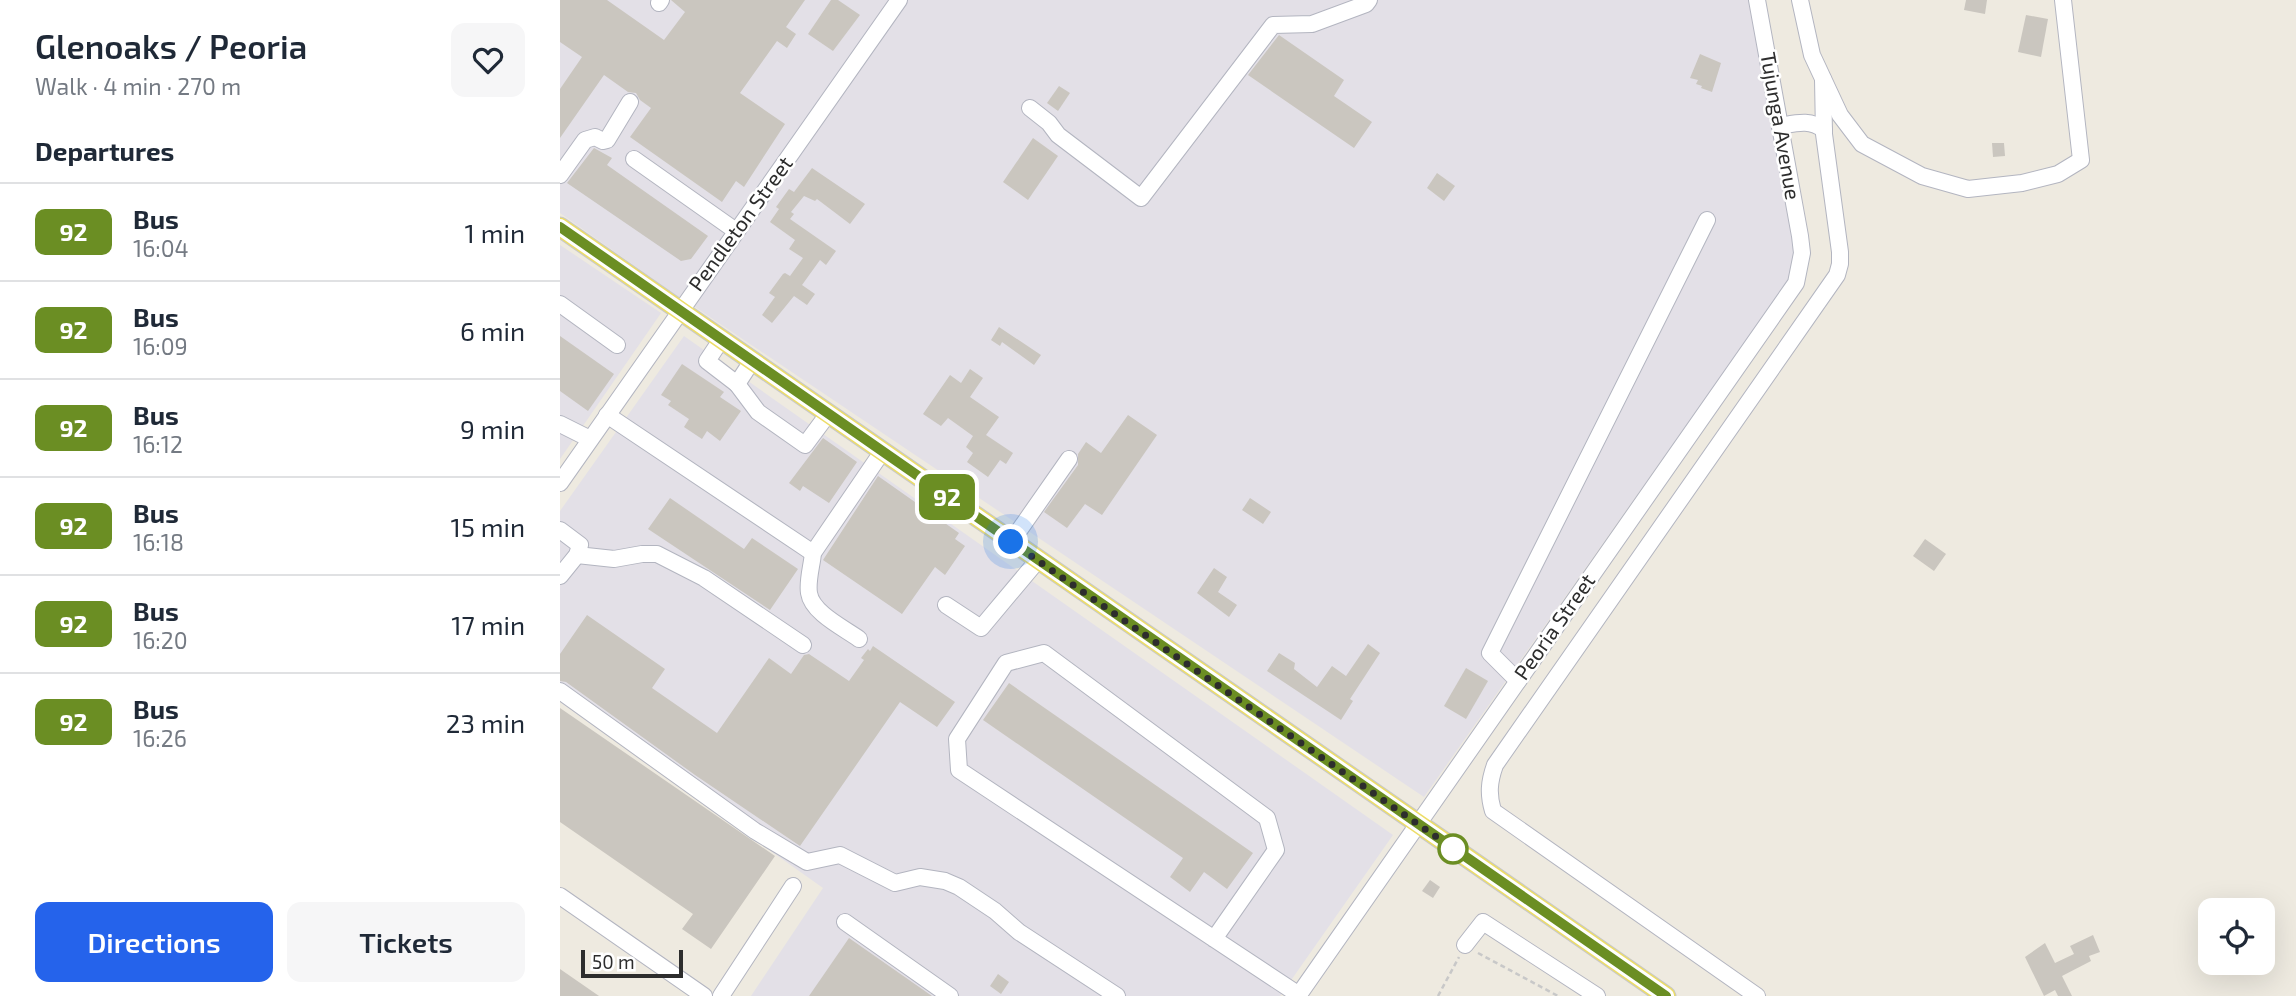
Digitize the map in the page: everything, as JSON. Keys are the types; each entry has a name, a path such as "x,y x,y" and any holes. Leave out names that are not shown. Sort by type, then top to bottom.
{"main road":[{"path":"560,227 1666,996"}],"street":[{"name":"Pendleton Street","path":"560,483 899,0"},
{"path":"1030,108 1049,123 1058,135 1141,198 1273,26 1312,24 1366,4 1369,0"},
{"name":"Tujunga Avenue","path":"1757,0 1802,253"},
{"path":"1800,0 1812,55 1840,114 1862,144 1922,176 1968,189 2022,183 2058,174 2081,160 2063,0"},
{"path":"1756,996 1493,811 1489,798 1490,780 1495,765 1837,275 1840,251 1824,130 1823,79"},
{"path":"560,175 585,140 595,137 603,141 607,139 629,102"},
{"path":"1780,126 1802,122 1815,123 1824,130"},
{"path":"634,159 736,231"},
{"path":"1518,681 1490,653 1707,220"},
{"name":"Peoria Street","path":"1299,996 1796,283 1802,253"},
{"path":"560,304 617,345"},
{"path":"721,340 708,361 737,384 758,412 805,444 828,414"},
{"path":"737,384 752,361"},
{"path":"607,415 813,553"},
{"path":"560,424 590,439"},
{"path":"859,639 815,607 809,593 813,553 882,452"},
{"path":"1011,542 1069,460"},
{"path":"560,530 578,550 614,559 642,554 664,557 704,578 803,645"},
{"path":"561,572 578,550"},
{"path":"946,605 981,628 1038,560"},
{"path":"1214,939 1276,850 1267,818 1044,653 1006,663 957,739 959,770 1299,996"},
{"path":"560,691 755,831 807,862 841,855 895,883 920,877 945,881 959,887 995,911 1019,932 1118,996"},
{"path":"721,996 793,886"},
{"path":"560,895 704,996"},
{"path":"845,922 950,996"},
{"path":"1465,945 1483,922 1597,996"}],"path":[{"path":"1438,996 1465,945 1558,996"}],"shaded area":[{"path":"560,0 893,0 683,300 560,213"},
{"path":"904,0 1749,0 1797,262 1790,278 1424,797 689,303"},
{"path":"560,245 661,313 560,459"},
{"path":"684,336 1393,835 1280,996 751,996 823,888 560,702 560,511"}],"building":[{"path":"560,0 607,0 664,40 685,12 671,0 805,0 786,27 796,34 787,48 777,41 740,93 785,124 744,187 736,181 722,202 630,137 651,108 640,100 636,93 628,92 604,75 560,138 560,89 582,57 560,42"},
{"path":"831,0 838,0 860,15 833,51 808,34"},
{"path":"1966,0 1987,0 1985,14 1964,10"},
{"path":"2026,15 2048,19 2041,57 2018,52"},
{"path":"1279,35 1344,80 1334,96 1372,122 1354,148 1248,75"},
{"path":"1700,54 1721,63 1712,92 1696,84 1698,80 1690,78"},
{"path":"1059,86 1070,93 1058,111 1047,103"},
{"path":"1033,138 1058,156 1028,200 1003,182"},
{"path":"1992,143 2004,143 2005,156 1993,157"},
{"path":"594,148 612,158 607,165 708,236 691,259 681,261 567,183"},
{"path":"812,168 865,204 850,224 817,199 815,201 804,196 791,212 794,214 790,219 836,251 826,265 820,260 802,285 815,294 807,305 794,296 772,323 762,315 775,297 769,293 783,274 790,276 803,258 789,249 795,240 770,222 779,209 776,207 789,189 794,192"},
{"path":"1437,173 1455,186 1444,201 1427,188"},
{"path":"999,327 1041,355 1034,365 1002,342 1000,346 991,340"},
{"path":"560,336 614,374 588,411 560,391"},
{"path":"682,364 724,392 720,397 741,411 720,441 707,431 702,439 684,427 689,419 668,405 671,401 661,395"},
{"path":"970,369 983,378 970,397 999,417 986,435 1013,453 1006,464 1000,460 988,477 967,462 973,453 966,447 973,436 948,418 941,426 923,414 950,375 961,383"},
{"path":"1128,415 1157,435 1102,515 1085,504 1067,528 1044,512 1078,465 1078,454 1086,442 1101,453"},
{"path":"823,438 857,462 829,503 803,486 800,491 789,483"},
{"path":"878,476 959,533 955,539 965,546 945,575 935,567 902,614 823,560"},
{"path":"670,498 744,549 752,538 798,569 770,610 648,529"},
{"path":"1250,498 1271,512 1263,524 1242,510"},
{"path":"1925,539 1946,554 1934,571 1913,556"},
{"path":"1214,568 1227,577 1218,592 1237,605 1229,617 1197,593"},
{"path":"587,615 665,669 652,688 717,733 769,658 791,674 804,655 809,654 849,681 864,660 861,658 873,646 955,702 937,727 900,702 800,846 695,775 566,682 560,681 560,654"},
{"path":"1368,644 1380,653 1350,699 1353,701 1341,720 1267,671 1279,653 1295,663 1294,669 1317,687 1332,666 1346,676"},
{"path":"1466,668 1488,681 1466,719 1444,706"},
{"path":"1009,683 1253,853 1227,889 1204,872 1190,892 1170,877 1183,858 983,720"},
{"path":"560,708 775,856 711,949 682,929 693,914 560,822"},
{"path":"1430,880 1440,887 1433,898 1422,891"},
{"path":"2093,935 2100,952 2089,956 2091,961 2062,976 2072,996 2058,996 2055,990 2044,996 2025,957 2045,943 2055,963 2074,954 2070,946"},
{"path":"849,938 932,996 809,996"},
{"path":"560,969 599,996 560,996"},
{"path":"998,974 1009,982 1001,994 990,986"}],"bus line":[{"name":"92","path":"560,227 1666,996"}],"route":[{"path":"1011,542 1461,854 1453,849"}]}
